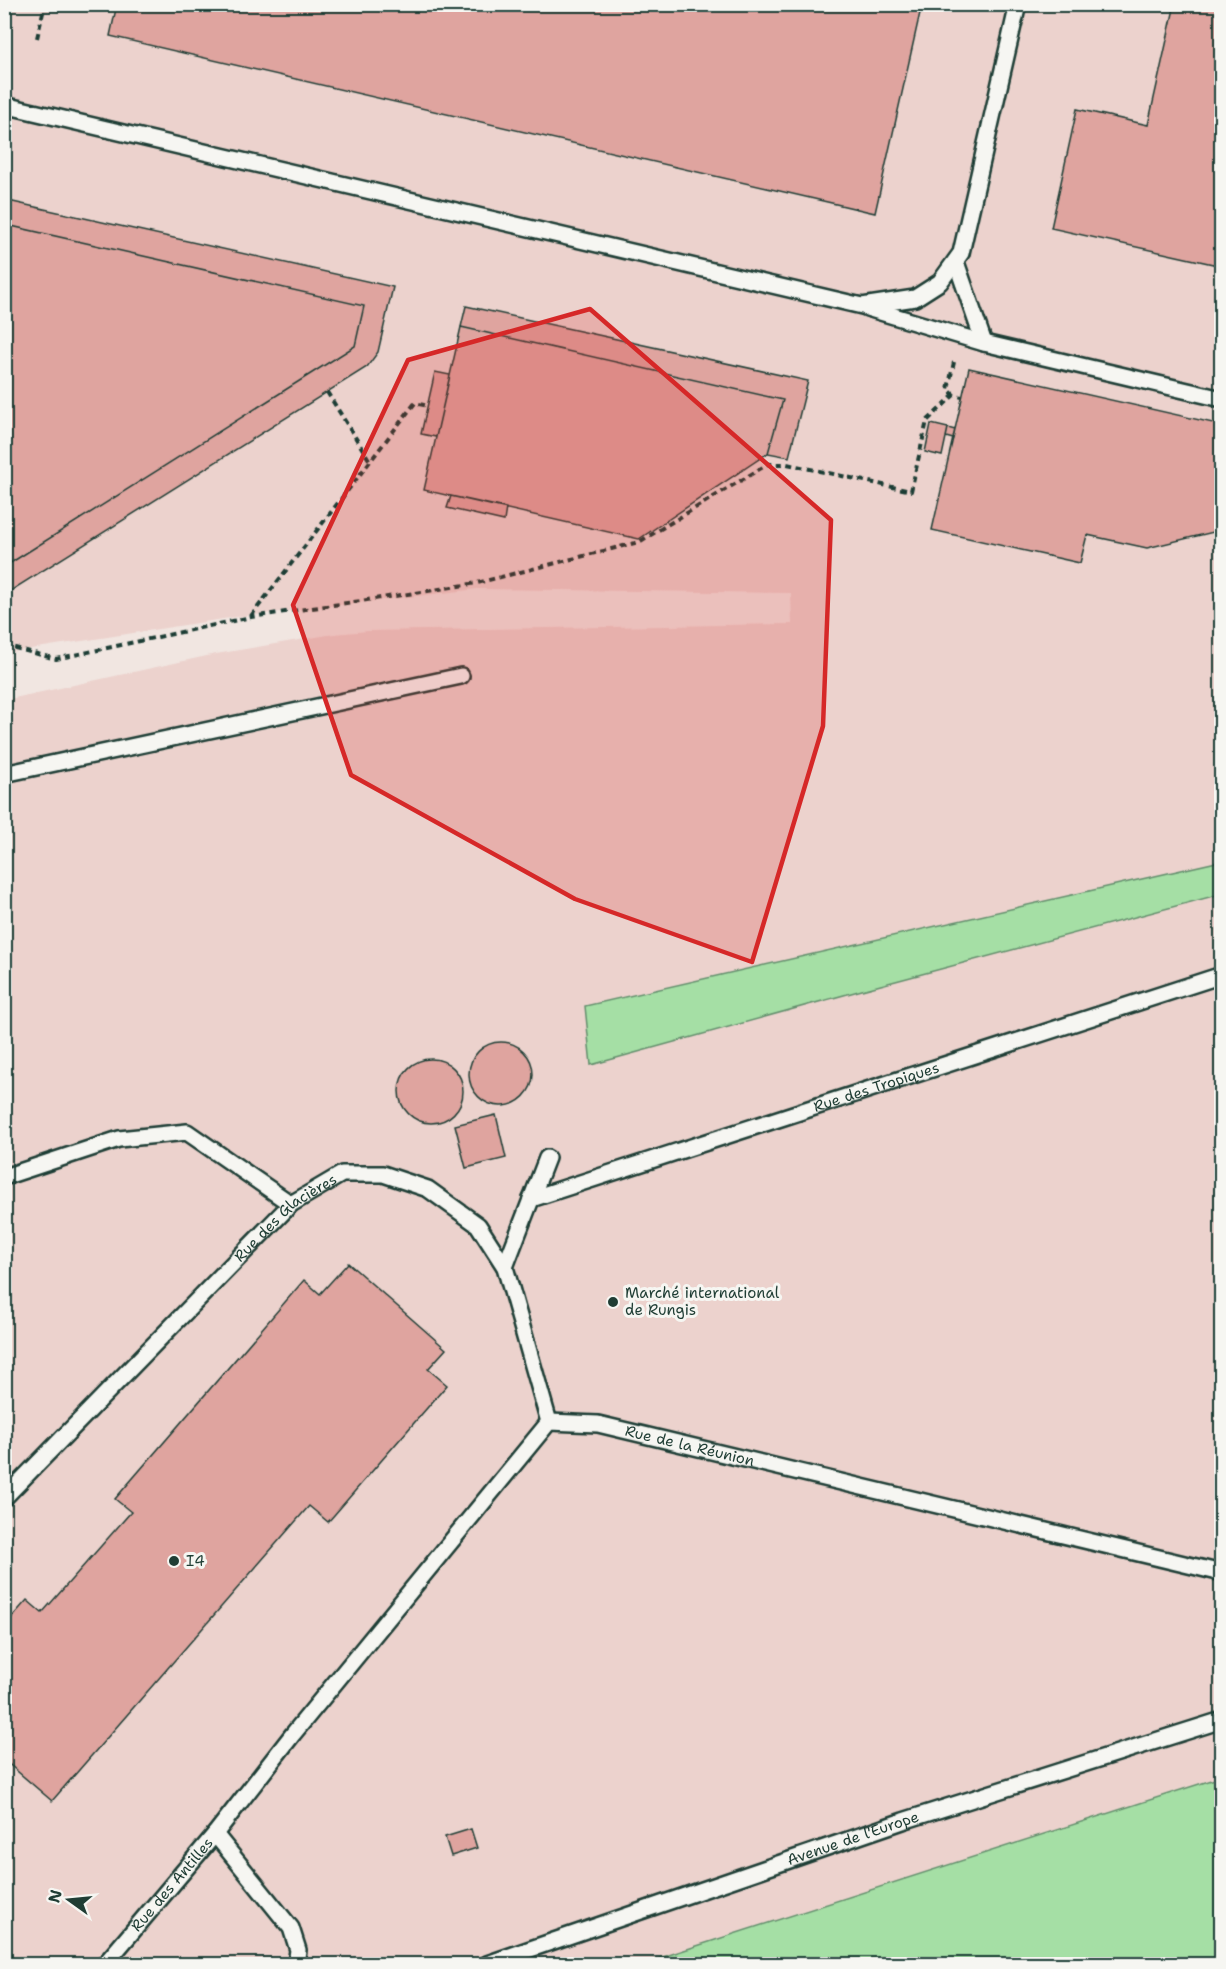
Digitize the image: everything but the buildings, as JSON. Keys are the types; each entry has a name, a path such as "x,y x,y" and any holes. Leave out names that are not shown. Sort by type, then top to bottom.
{"lane":[{"path":"862,306 915,298 940,282 961,253 1018,4"},
{"path":"4,105 862,306 984,343 1221,399"},
{"path":"956,262 984,343"},
{"path":"4,774 461,676"},
{"name":"Rue des Tropiques","path":"531,1199 1221,975"},
{"path":"4,1177 119,1139 187,1132 291,1204"},
{"path":"505,1267 547,1158"},
{"name":"Rue des Glacières","path":"4,1497 291,1204 342,1174 383,1174 428,1189 478,1225 505,1267 549,1422"},
{"name":"Rue de la Réunion","path":"549,1422 598,1424 1221,1573"},
{"name":"Rue des Antilles","path":"105,1965 215,1834 293,1734 549,1422"},
{"name":"Avenue de l'Europe","path":"487,1965 903,1821 1221,1720"},
{"path":"215,1834 291,1928 298,1950 296,1965"}],"path":[{"path":"37,38 45,4"},
{"path":"954,362 948,389 954,395 962,397"},
{"path":"327,392 370,461"},
{"path":"4,647 56,659 251,617 477,583 639,542 768,464 787,464 911,491 927,421 954,395"},
{"path":"251,617 415,403 428,406"}],"highlighted area":[{"path":"590,309 831,520 823,726 752,962 575,899 351,775 293,605 408,360"}],"shaded area":[{"name":"Marché international de Rungis","path":"5,5 1221,5 1221,1904 1037,1964 5,1964 5,700 216,654 334,634 368,631 792,624 791,593 477,589 236,617 5,653"}],"green space":[{"path":"1221,861 1221,894 591,1065 585,1006"},
{"path":"1221,1777 1221,1964 642,1964 678,1952"}],"place":[{"name":"Marché international de Rungis","path":"613,1302"},
{"name":"I4","path":"174,1561"}]}
